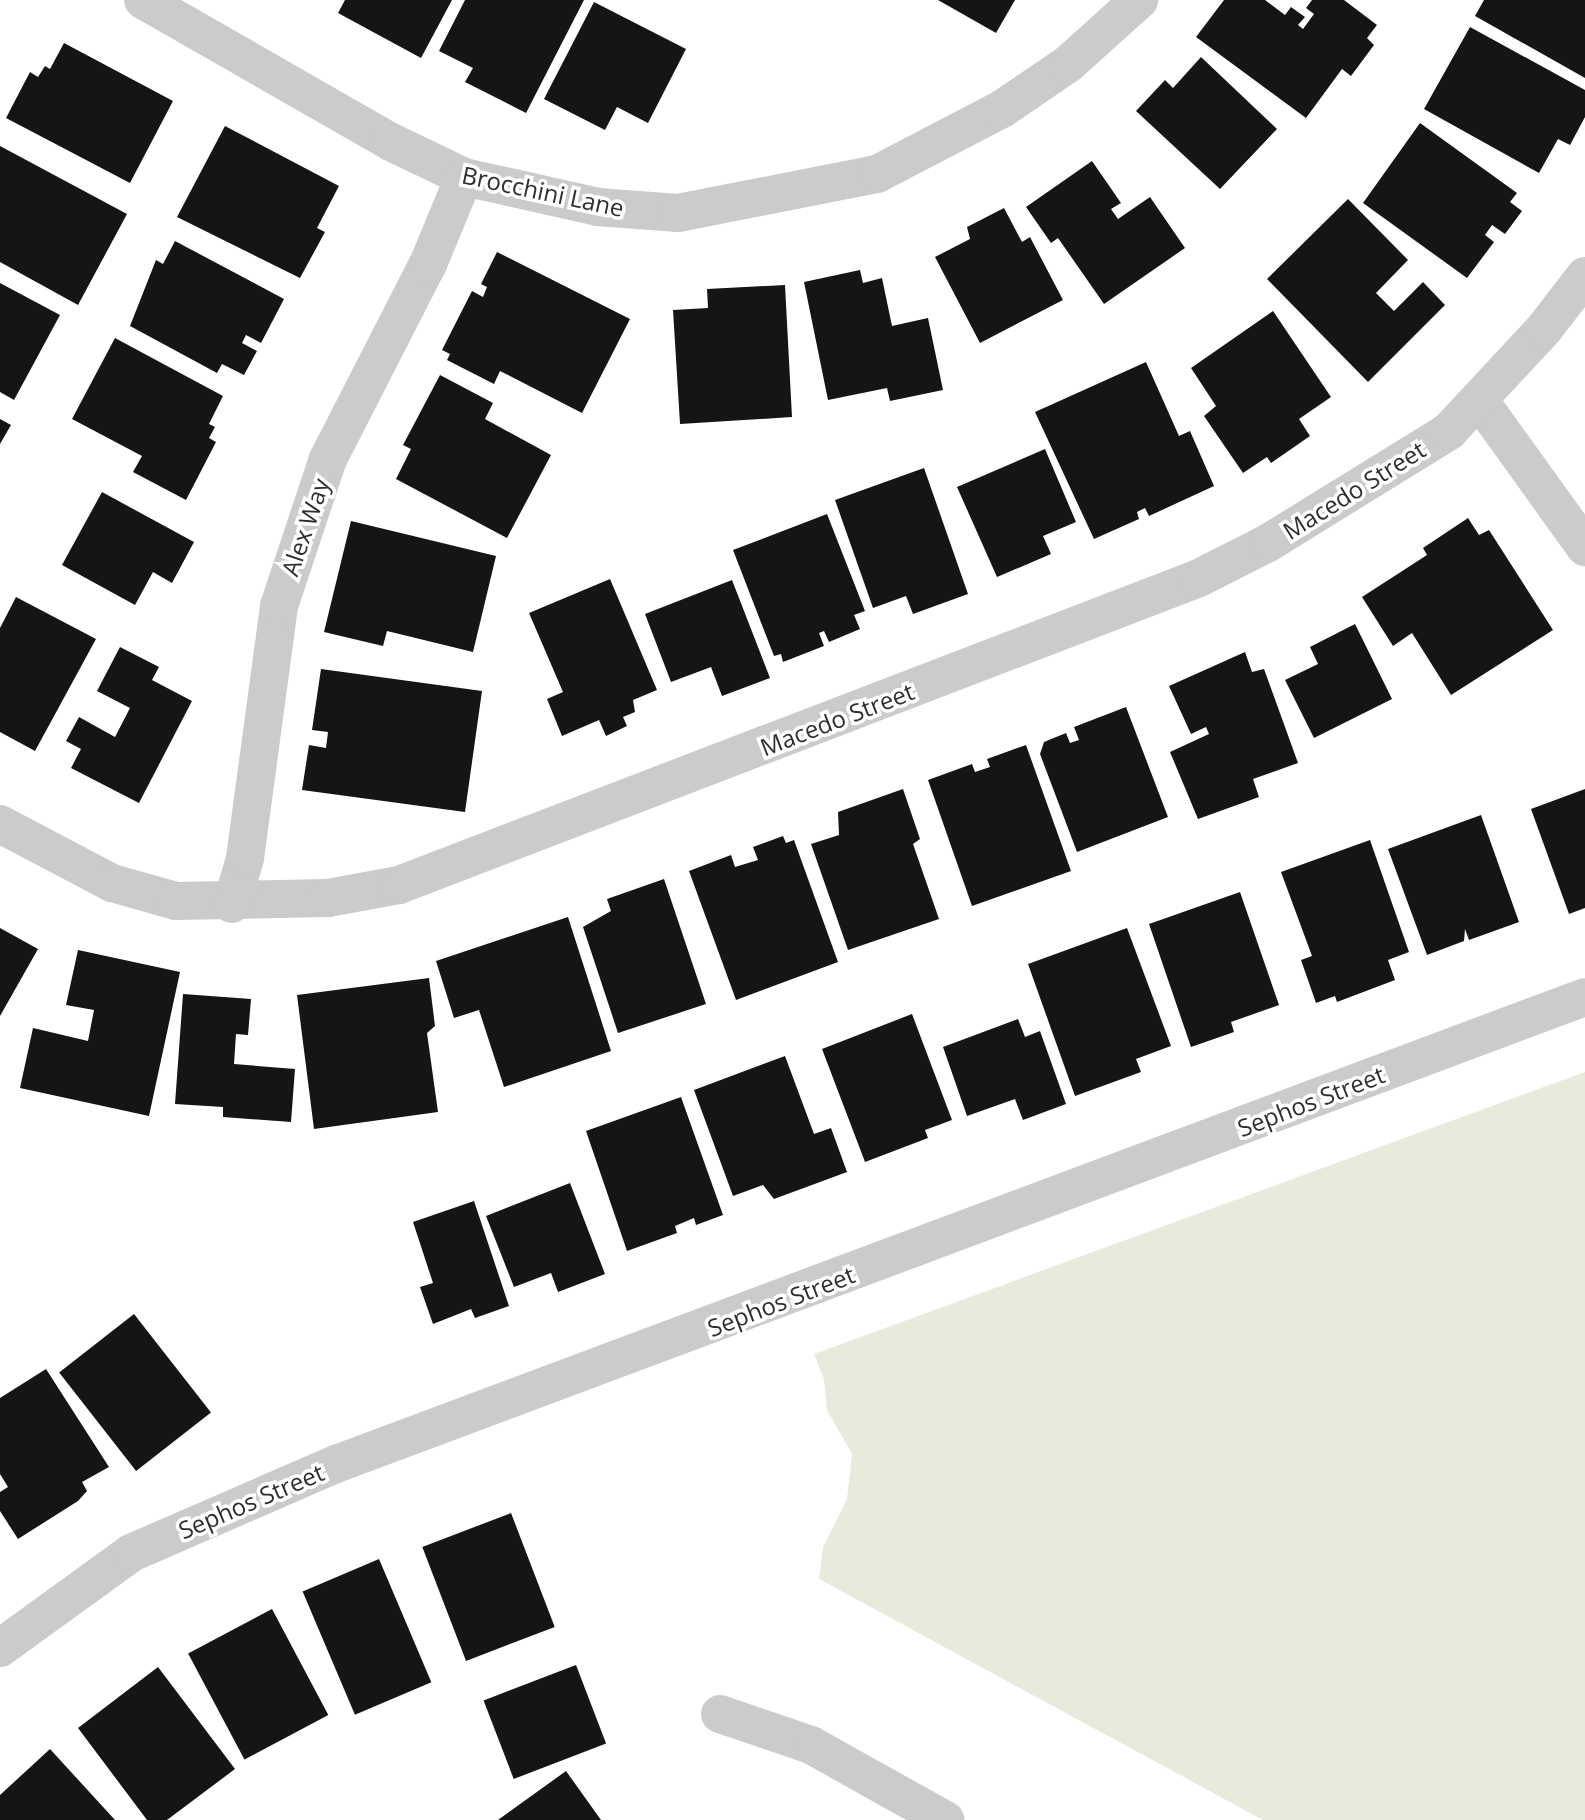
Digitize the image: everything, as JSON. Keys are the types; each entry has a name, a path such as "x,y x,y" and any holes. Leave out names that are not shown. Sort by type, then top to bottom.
{"street":[{"name":"Brocchini Lane","path":"143,0 391,142 464,177 598,207 678,214 877,174 1002,109 1068,64 1139,0"},
{"name":"Alex Way","path":"232,904 245,858 279,606 328,460 428,264 464,177"},
{"name":"Macedo Street","path":"0,824 112,883 176,901 232,904 328,898 399,885 1199,578 1341,502 1449,430 1480,401 1585,276"},
{"path":"1480,401 1585,547"},
{"name":"Sephos Street","path":"0,1648 131,1553 336,1464 1585,997"},
{"path":"720,1714 811,1745 945,1820"}],"green space":[{"path":"1585,1072 1585,1820 1263,1820 819,1579 823,1547 847,1499 852,1454 827,1410 824,1379 814,1354"}],"building":[{"path":"345,0 452,0 421,58 338,13"},
{"path":"465,0 584,0 526,113 465,82 473,68 439,51"},
{"path":"938,0 1015,0 996,33"},
{"path":"1224,0 1265,0 1285,15 1291,7 1305,17 1298,25 1303,29 1314,14 1306,8 1312,0 1344,0 1377,25 1367,38 1374,45 1351,76 1342,69 1306,118 1196,37"},
{"path":"1484,0 1585,0 1585,78 1475,16"},
{"path":"594,2 686,49 648,123 617,107 605,130 544,99"},
{"path":"1470,27 1585,90 1585,117 1570,145 1558,139 1539,173 1424,109"},
{"path":"64,43 173,101 130,183 6,118 30,72 38,77 45,66 50,69"},
{"path":"1201,57 1277,129 1220,189 1136,111 1165,80 1173,88"},
{"path":"1420,123 1517,193 1510,202 1522,211 1505,234 1492,225 1485,235 1494,242 1467,278 1363,203"},
{"path":"225,126 339,186 317,228 325,232 300,278 177,217"},
{"path":"0,146 127,214 78,305 0,262"},
{"path":"1092,161 1121,203 1111,209 1118,219 1150,197 1185,248 1104,304 1058,238 1051,243 1026,207"},
{"path":"1348,199 1408,260 1376,293 1394,311 1423,282 1445,305 1368,382 1267,279"},
{"path":"1004,208 1022,242 1030,237 1063,300 980,343 935,257 970,239 967,227"},
{"path":"175,241 284,299 261,343 246,335 242,343 257,351 244,375 222,364 217,373 130,326 156,260 163,264"},
{"path":"497,252 630,319 582,413 500,371 494,384 447,360 450,354 442,350 472,291 483,297 487,287 481,284"},
{"path":"860,270 863,283 882,278 892,326 928,318 943,390 890,401 887,388 828,400 804,282"},
{"path":"0,283 60,315 14,400 0,392"},
{"path":"785,285 792,417 680,424 673,310 708,308 707,289"},
{"path":"1273,311 1331,397 1299,419 1310,436 1271,463 1267,457 1243,473 1204,416 1216,406 1191,368"},
{"path":"115,338 223,396 209,424 215,427 209,438 216,442 186,500 133,472 142,456 72,419"},
{"path":"1146,362 1179,436 1190,431 1214,486 1149,516 1145,508 1137,512 1139,519 1094,539 1035,412"},
{"path":"440,375 493,403 485,419 551,455 507,538 396,479 411,449 403,445"},
{"path":"0,419 11,425 0,444"},
{"path":"1045,449 1076,522 1043,536 1051,554 997,577 957,487"},
{"path":"924,468 968,594 913,614 906,596 873,608 835,500"},
{"path":"102,492 194,542 172,583 153,572 135,605 62,565"},
{"path":"827,514 865,611 854,615 860,629 829,642 824,631 819,633 824,646 783,662 781,654 774,656 733,550"},
{"path":"1468,518 1479,535 1489,530 1553,630 1451,695 1412,633 1393,646 1362,597 1427,555 1423,548"},
{"path":"351,521 496,556 473,652 387,631 383,646 324,632"},
{"path":"610,579 657,690 633,700 635,712 623,717 627,726 606,736 599,720 562,736 547,699 563,692 529,613"},
{"path":"732,580 770,678 722,696 711,667 671,682 645,614"},
{"path":"16,597 96,639 35,751 0,732 0,628"},
{"path":"1355,624 1392,699 1314,738 1285,680 1318,664 1310,647"},
{"path":"120,647 159,667 152,680 192,701 139,803 71,768 81,749 66,741 79,717 115,737 130,708 97,691"},
{"path":"1245,652 1252,672 1264,669 1298,763 1253,779 1259,797 1198,819 1170,752 1209,734 1206,727 1191,734 1169,686"},
{"path":"321,669 482,691 465,812 302,790 309,745 326,748 328,732 312,730"},
{"path":"1126,707 1168,817 1077,852 1040,754 1044,742 1066,733 1070,743 1079,740 1074,727"},
{"path":"1026,745 1071,871 972,906 928,780 972,764 975,772 990,767 987,759"},
{"path":"903,789 920,839 913,844 939,919 848,950 811,844 839,835 838,812"},
{"path":"1585,789 1585,908 1569,914 1531,809"},
{"path":"1481,815 1519,922 1469,940 1465,929 1464,941 1427,955 1388,849"},
{"path":"783,836 786,843 794,840 838,962 736,1000 689,871 731,855 735,867 758,860 753,847"},
{"path":"1370,840 1409,952 1388,960 1395,980 1337,1002 1335,996 1316,1003 1301,960 1312,956 1281,872"},
{"path":"664,879 706,1004 618,1033 583,927 611,911 607,899"},
{"path":"1240,892 1279,1005 1231,1022 1234,1032 1191,1047 1149,924"},
{"path":"568,917 611,1051 504,1087 479,1010 454,1018 436,961"},
{"path":"0,928 38,949 0,1016"},
{"path":"1127,928 1171,1046 1136,1059 1141,1072 1075,1096 1028,964"},
{"path":"78,950 180,972 149,1116 20,1088 33,1028 88,1041 94,1010 66,1005"},
{"path":"429,978 435,1026 427,1033 438,1112 314,1129 297,995"},
{"path":"183,994 251,999 248,1035 236,1034 234,1064 295,1069 291,1122 223,1117 223,1107 175,1104"},
{"path":"912,1014 952,1120 925,1130 928,1138 865,1162 822,1049"},
{"path":"1018,1019 1025,1037 1040,1031 1066,1104 1023,1120 1015,1099 967,1116 943,1047"},
{"path":"785,1056 814,1134 831,1128 847,1172 774,1199 763,1185 733,1196 694,1090"},
{"path":"681,1097 723,1215 696,1225 694,1218 675,1226 677,1233 627,1251 586,1131"},
{"path":"570,1183 605,1274 558,1292 551,1273 514,1287 486,1216"},
{"path":"474,1201 509,1306 475,1318 471,1309 433,1324 420,1287 433,1283 413,1222"},
{"path":"134,1314 211,1413 136,1471 59,1372"},
{"path":"46,1369 109,1467 82,1482 87,1491 78,1501 18,1539 0,1511 0,1492 8,1487 0,1474 0,1398"},
{"path":"511,1513 555,1627 466,1661 422,1547"},
{"path":"379,1559 431,1682 355,1715 303,1591"},
{"path":"272,1609 328,1715 244,1760 188,1654"},
{"path":"576,1665 606,1743 514,1779 484,1700"},
{"path":"158,1667 235,1769 167,1820 147,1820 78,1728"},
{"path":"50,1749 115,1820 0,1820 0,1795"},
{"path":"566,1771 601,1820 498,1820"}]}
